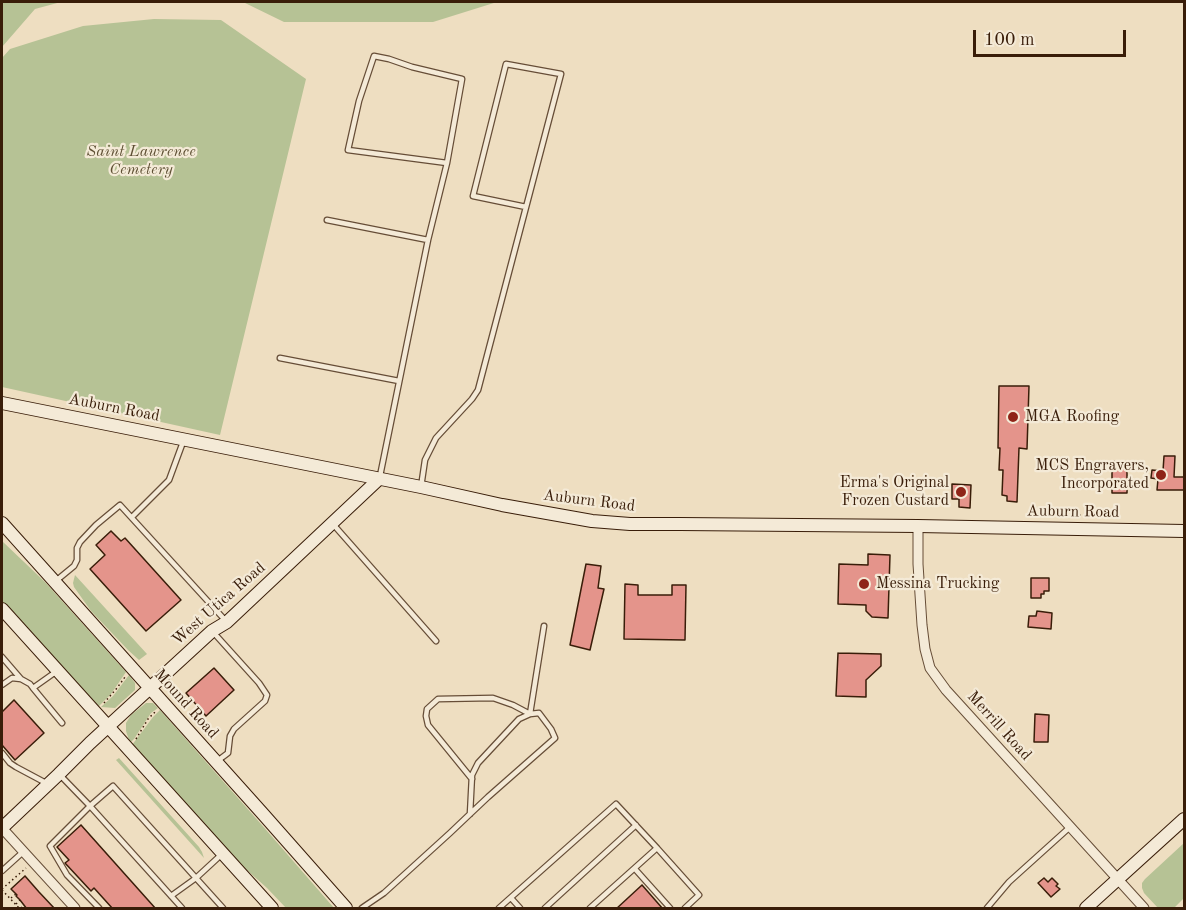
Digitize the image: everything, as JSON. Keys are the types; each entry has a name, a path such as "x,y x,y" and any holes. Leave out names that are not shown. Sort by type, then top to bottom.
{"street":[{"name":"Auburn Road","path":"2,403 552,515 592,520 630,524 1185,531"},
{"name":"West Utica Road","path":"2,828 107,727 212,631 227,622 379,479"},
{"name":"Mound Road","path":"2,523 346,909"},
{"name":"Merrill Road","path":"918,526 922,625 930,668 946,690 1144,909"},
{"path":"2,609 272,909"},
{"path":"1086,909 1185,819"},
{"path":"2,828 75,909"}],"lane":[{"path":"379,479 428,240 447,163 462,79 374,56 359,101 348,150 447,163"},
{"path":"421,487 425,460 436,438 478,390 561,74 506,64 473,196 526,207"},
{"path":"327,220 428,240"},
{"path":"280,357 399,381"},
{"path":"132,517 169,480 184,439"},
{"path":"55,582 74,566 80,542 120,505 227,622"},
{"path":"332,523 436,641"},
{"path":"530,714 544,626"},
{"path":"212,631 267,695 265,701 234,729 230,736 228,753 216,762"},
{"path":"2,657 21,679 30,684 62,723"},
{"path":"33,688 57,671"},
{"path":"2,685 12,678 21,679"},
{"path":"472,779 428,725 427,709 432,703 438,699 493,698 530,714"},
{"path":"362,909 384,893 555,738 539,713 530,714 519,720 478,763 472,775 470,814"},
{"path":"2,753 10,763 48,785"},
{"path":"59,774 182,909"},
{"path":"99,909 67,875 50,846 113,786 223,909"},
{"path":"499,909 616,804 699,895 685,909"},
{"path":"545,909 636,825"},
{"path":"987,909 1009,882 1070,827"},
{"path":"590,909 657,848"},
{"path":"2,872 23,852"},
{"path":"171,896 196,878 222,854"},
{"path":"635,868 670,909"},
{"path":"511,898 520,909"}],"path":[{"path":"1030,513 1098,516"},
{"path":"100,706 128,674"},
{"path":"135,741 148,719 159,709"},
{"path":"24,905 20,909 2,889 28,866"},
{"path":"10,899 16,894"},
{"path":"15,905 20,900"}],"green space":[{"path":"2,2 61,2 35,9 2,47"},
{"path":"243,2 497,2 433,22 284,22"},
{"name":"Saint Lawrence Cemetery","path":"154,19 221,20 306,79 220,435 2,387 2,58 10,49 83,26"},
{"path":"2,541 45,582 126,672 111,694 99,706 2,601"},
{"path":"75,575 147,654 139,660 91,611 74,587"},
{"path":"129,675 135,683 135,690 115,708 101,707 113,696"},
{"path":"146,703 153,703 158,708 151,713 130,743 126,723 131,715"},
{"path":"160,710 334,908 286,908 239,863 132,745"},
{"path":"119,758 199,847 204,858 116,760"},
{"path":"1184,843 1184,898 1174,908 1158,908 1144,893 1142,883"}],"building":[{"name":"MGA Roofing","path":"999,386 1029,386 1027,449 1019,448 1017,502 1007,501 1007,496 1002,495 1003,470 999,470 1000,448 998,448"},
{"name":"MCS Engravers, Incorporated","path":"1164,456 1175,456 1174,477 1185,477 1185,490 1157,490 1158,479 1151,478 1152,470 1163,471"},
{"path":"1112,461 1127,461 1127,493 1112,493"},
{"name":"Erma's Original Frozen Custard","path":"952,484 971,485 970,508 959,507 959,499 952,499"},
{"path":"111,531 121,541 125,538 181,600 146,631 90,569 105,555 96,545"},
{"name":"Messina Trucking","path":"868,554 890,555 888,618 872,617 866,611 866,605 838,604 839,564 868,565"},
{"path":"586,564 601,566 598,588 604,589 590,650 570,645"},
{"path":"1031,578 1049,578 1049,591 1044,591 1041,598 1031,598"},
{"path":"625,584 638,585 638,595 672,595 672,585 686,585 685,640 624,639"},
{"path":"1037,611 1052,613 1051,629 1028,627 1029,616 1036,616"},
{"path":"838,653 881,654 881,666 866,680 866,697 836,696"},
{"path":"214,668 234,690 206,716 186,693"},
{"path":"14,700 44,733 15,760 2,745 2,712"},
{"path":"1035,714 1049,715 1048,742 1034,742"},
{"path":"81,825 156,909 113,909 94,888 91,891 65,863 69,860 57,847"},
{"path":"25,876 55,909 27,909 11,889"},
{"path":"1044,878 1048,882 1052,878 1060,889 1051,897 1038,883"},
{"path":"642,885 663,909 616,909"}],"place":[{"name":"MGA Roofing","path":"1013,417"},
{"name":"MCS Engravers, Incorporated","path":"1161,475"},
{"name":"Erma's Original Frozen Custard","path":"961,492"},
{"name":"Messina Trucking","path":"864,584"}]}
